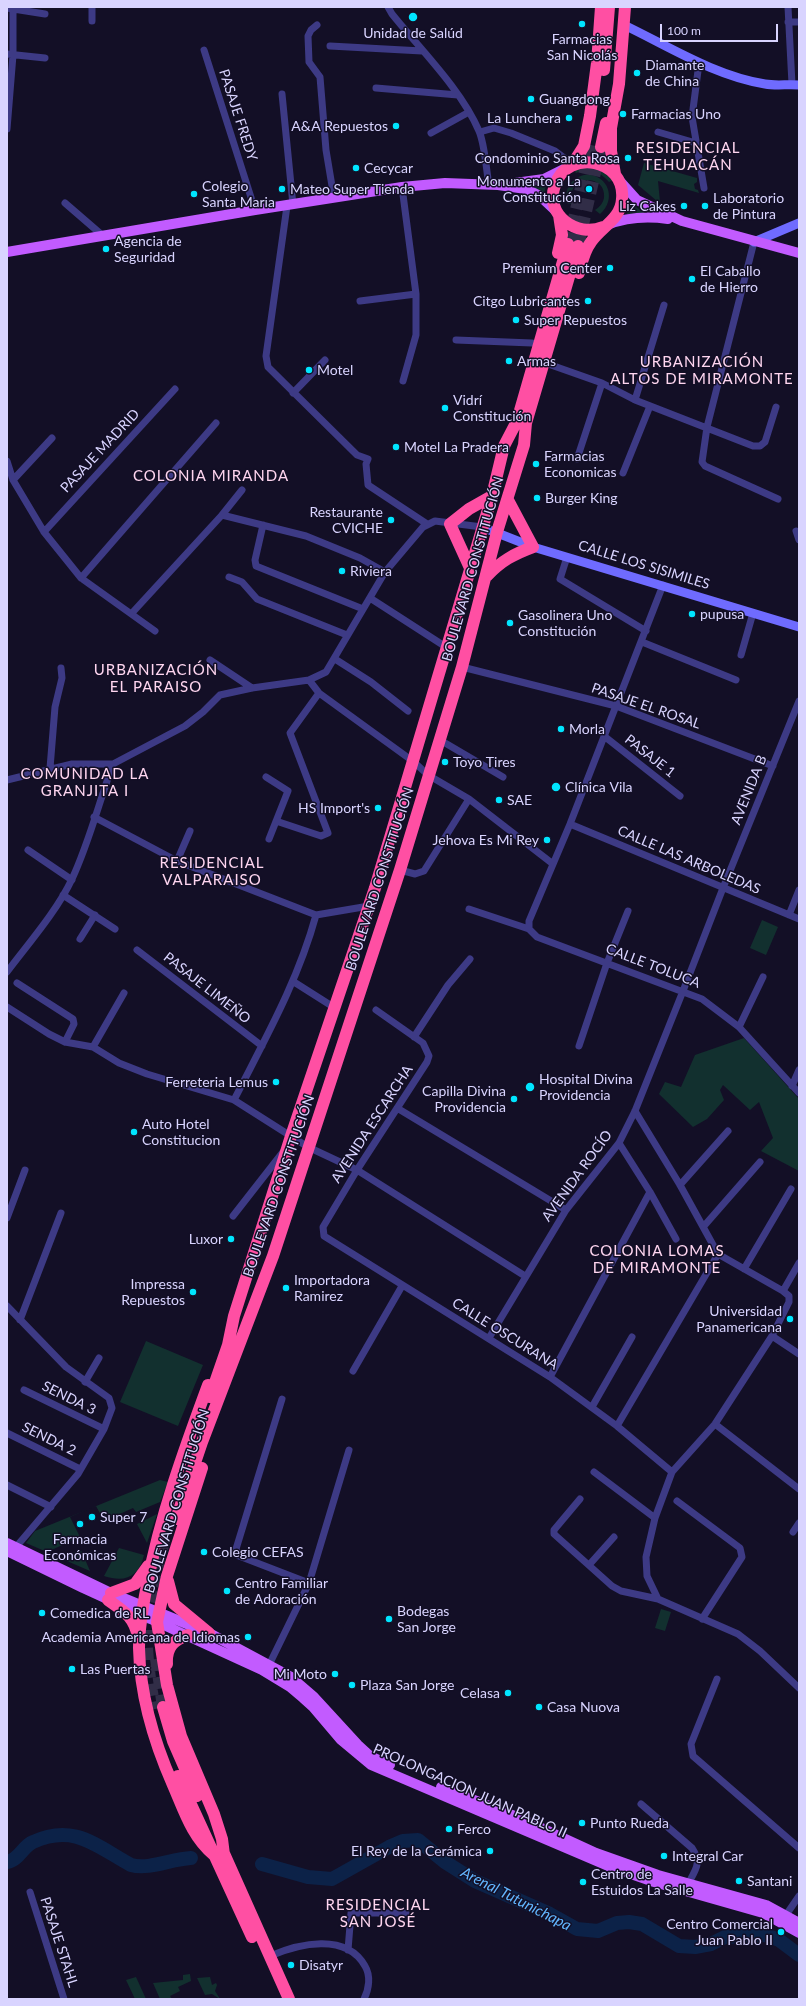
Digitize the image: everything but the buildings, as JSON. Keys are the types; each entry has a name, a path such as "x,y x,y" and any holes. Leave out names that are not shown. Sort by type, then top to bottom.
{"highway":[{"path":"601,7 596,78 584,146 570,166 559,176 554,188 553,200 558,214 568,224 579,230 591,230 604,226 615,218 621,206 622,190 616,176 611,151 611,128 620,84 625,7"},
{"path":"609,7 605,64 596,146 614,68 618,7"},
{"path":"570,166 585,162 595,162 605,166 616,176"},
{"name":"BOULEVARD CONSTITUCIÓN","path":"219,1855 205,1848 192,1827 161,1757 144,1697 139,1642 142,1611 152,1560 173,1486 215,1364 234,1316 290,1140 369,906 414,762 446,647 492,496 510,418 560,245 562,230 558,214"},
{"name":"BOULEVARD CONSTITUCIÓN","path":"234,1316 228,1345 173,1517 273,1256 400,870 462,667 497,532 524,445 533,426 585,251 604,226"},
{"name":"BOULEVARD CONSTITUCIÓN","path":"504,446 516,422 573,245 526,423 524,445"},
{"path":"470,568 450,524 469,509 492,496"},
{"path":"486,576 498,563 533,547 508,500"},
{"name":"BOULEVARD CONSTITUCIÓN","path":"249,1316 245,1343 211,1440 167,1576 158,1617 167,1685 181,1736 217,1822 219,1855 281,1999"},
{"path":"139,1642 135,1624 109,1596 135,1584 152,1560"},
{"path":"167,1576 174,1604 209,1633"},
{"path":"167,1685 166,1654 172,1644 188,1635"},
{"name":"BOULEVARD CONSTITUCIÓN","path":"159,1708 160,1731 169,1758 270,1956 290,1999"}],"main road":[{"path":"624,25 699,63 764,84 795,85"},
{"path":"493,185 544,179 570,166"},
{"path":"616,176 637,200 682,221 754,242 799,253"},
{"path":"7,252 255,210 402,187 445,183 493,185 526,189 534,192 558,214"},
{"path":"604,226 617,221 641,217 682,221"},
{"path":"754,242 799,223"},
{"name":"CALLE LOS SISIMILES","path":"482,528 497,532 533,547 799,627"},
{"name":"PROLONGACION JUAN PABLO II","path":"10,1547 142,1611 209,1633 269,1665 291,1678 313,1696 345,1733 370,1756 522,1819 596,1853 688,1884 766,1905 799,1923"},
{"name":"PROLONGACION JUAN PABLO II","path":"158,1617 188,1635 262,1670 290,1687 313,1707 341,1740 371,1764 608,1866 654,1882 763,1913 799,1933"}],"street":[{"path":"92,7 92,21"},
{"path":"388,7 392,14 458,95 469,112 480,132 493,185"},
{"path":"788,7 788,22 795,85"},
{"path":"7,129 11,8 45,14"},
{"path":"788,22 799,22"},
{"path":"317,25 311,30 308,36 309,62 320,77 326,150 334,198"},
{"path":"330,46 422,51"},
{"name":"PASAJE FREDY","path":"204,50 255,210"},
{"path":"10,54 45,58"},
{"path":"699,63 692,117 704,188"},
{"path":"376,88 458,95"},
{"path":"282,94 290,205 266,356 268,367 357,455 368,459 366,464 368,485 427,524"},
{"path":"431,133 469,112"},
{"path":"480,132 494,128 510,133 555,151 567,160 570,166"},
{"path":"658,132 696,143"},
{"path":"402,187 416,294 416,335 403,381"},
{"path":"65,204 102,236"},
{"path":"754,242 707,427 702,462 705,466 778,499"},
{"path":"360,301 416,294"},
{"path":"635,400 664,305"},
{"path":"456,340 532,343"},
{"path":"293,393 325,360"},
{"path":"551,365 602,383 635,400 753,446 760,446 765,442 776,407"},
{"path":"577,459 602,383"},
{"name":"PASAJE MADRID","path":"44,532 175,389"},
{"path":"623,473 650,406"},
{"path":"81,578 216,423"},
{"path":"13,480 52,438"},
{"path":"7,461 13,480 44,532 81,578 132,613 155,631"},
{"path":"132,613 222,515 242,490"},
{"path":"222,515 306,536 360,558 385,572"},
{"path":"7,780 34,774 50,768 72,764 113,764 185,726 203,712 220,695 252,688 309,680 326,672 385,572 427,524 435,521 482,528"},
{"path":"263,525 255,560 256,566 363,609"},
{"path":"796,531 799,540"},
{"path":"567,557 560,579 646,631"},
{"path":"229,577 242,582 257,599 347,635"},
{"path":"529,929 529,921 570,824 663,585"},
{"path":"370,598 446,647"},
{"path":"741,655 753,613"},
{"path":"642,642 736,680"},
{"path":"335,659 371,682 408,711"},
{"path":"210,660 252,688"},
{"name":"PASAJE EL ROSAL","path":"462,667 616,706 773,766"},
{"path":"50,768 52,731 62,678 61,668"},
{"path":"309,680 319,693 414,762 428,775 469,799 553,864"},
{"path":"276,821 321,836 328,834 290,733 319,693"},
{"name":"AVENIDA B","path":"723,888 799,701"},
{"name":"PASAJE 1","path":"604,736 680,796"},
{"path":"440,740 503,777"},
{"path":"7,972 63,895 72,880 84,850 113,764"},
{"path":"266,777 288,791 269,839"},
{"path":"400,870 415,874 424,871 469,799"},
{"path":"94,817 177,861 316,915 369,906"},
{"name":"CALLE LAS ARBOLEDAS","path":"570,824 799,919"},
{"path":"177,861 190,831"},
{"path":"28,850 72,880"},
{"name":"AVENIDA ROCÍO","path":"489,1338 566,1210 619,1143 635,1111 684,991 723,888"},
{"path":"789,915 799,890"},
{"path":"63,895 115,929"},
{"name":"CALLE TOLUCA","path":"469,909 529,929 537,937 702,999 739,1027 799,1093"},
{"path":"579,1046 628,911"},
{"path":"234,1100 294,982 308,944 316,915"},
{"path":"80,939 95,916"},
{"name":"PASAJE LIMEÑO","path":"137,950 262,1046"},
{"path":"376,1010 414,1037 448,985 470,959"},
{"path":"739,1027 763,977"},
{"path":"294,982 335,1008"},
{"path":"16,984 73,1019 74,1024 65,1042"},
{"path":"93,1047 124,993"},
{"path":"8,1009 65,1042 93,1047 119,1063 147,1074 234,1100 290,1140 357,1170 525,1276"},
{"name":"AVENIDA ESCARCHA","path":"323,1227 357,1170 427,1062 429,1056 423,1043 414,1037"},
{"path":"792,1086 799,1070"},
{"path":"397,1108 566,1210"},
{"path":"635,1111 704,1226 718,1254 786,1294 789,1302 772,1336 715,1424 672,1472 655,1518 645,1566 647,1576 658,1599"},
{"path":"680,1185 728,1131"},
{"path":"233,1216 290,1140"},
{"path":"619,1143 650,1192 676,1239"},
{"path":"704,1226 760,1162"},
{"path":"7,1218 24,1170"},
{"path":"744,1269 791,1189"},
{"path":"550,1377 650,1192"},
{"path":"20,1320 61,1213"},
{"name":"CALLE OSCURANA","path":"323,1227 324,1236 550,1377 617,1426 672,1472"},
{"path":"617,1426 718,1254"},
{"path":"786,1294 799,1263"},
{"path":"354,1371 402,1286"},
{"path":"7,1306 66,1367 109,1398 112,1408 104,1428 80,1469 51,1507 10,1547"},
{"path":"772,1336 799,1354"},
{"path":"592,1408 632,1337"},
{"path":"85,1382 99,1358"},
{"name":"SENDA 3","path":"24,1390 104,1428"},
{"path":"282,1399 236,1549 239,1556 309,1582"},
{"path":"715,1424 799,1489"},
{"name":"SENDA 2","path":"7,1433 80,1469"},
{"path":"269,1665 309,1582 349,1450"},
{"path":"594,1472 655,1518"},
{"path":"7,1485 51,1507"},
{"path":"580,1499 554,1530 554,1534 616,1589 658,1599 738,1634 750,1642 799,1688"},
{"path":"678,1501 740,1548 742,1552 742,1557 702,1619"},
{"path":"793,1532 799,1523"},
{"path":"589,1565 614,1536"},
{"path":"717,1679 691,1744 691,1752 693,1756 799,1848"},
{"path":"641,1804 692,1848 698,1856 698,1866 688,1884"},
{"name":"PASAJE STAHL","path":"30,1892 64,1999"},
{"path":"786,1915 799,1896"},
{"path":"348,1950 351,1913 406,1913"},
{"path":"270,1956 285,1950 310,1944 327,1944 348,1950 358,1957 367,1971 368,1987 364,1999"}],"green space":[{"path":"644,163 697,178 697,182 694,184 695,189 698,190 699,193 658,181 660,202 657,201 638,185"},
{"path":"599,169 613,180 609,182 602,175 590,171 576,173 574,170"},
{"path":"584,175 592,175 599,178 604,182 607,188 609,194 608,201 600,214 595,210 603,202 603,189 599,184 592,181 585,180 574,187 572,195 574,204 568,204 566,195 569,186 575,179"},
{"path":"546,184 544,196 532,186"},
{"path":"630,203 645,213 627,214"},
{"path":"762,920 778,927 766,955 750,948"},
{"path":"744,1038 799,1099 799,1171 761,1151 773,1138 759,1102 750,1110 723,1085 720,1090 724,1100 707,1119 693,1127 659,1094 665,1082 681,1087 695,1055"},
{"path":"146,1341 203,1365 178,1426 120,1402"},
{"path":"160,1480 168,1482 160,1502 136,1512 133,1508 104,1521 96,1506"},
{"path":"89,1509 70,1517 80,1537 47,1552 26,1543 35,1531"},
{"path":"157,1514 147,1543 137,1524"},
{"path":"119,1548 144,1555 139,1569 135,1573 125,1578 118,1579 104,1576"},
{"path":"81,1550 90,1571 60,1558"},
{"path":"661,1609 671,1612 665,1631 655,1628"},
{"path":"190,1974 191,1981 178,1987 180,1991 170,1996 172,1999 160,1999 153,1983 183,1980 183,1975"},
{"path":"136,1977 146,1999 135,1999 126,1980"},
{"path":"210,1977 212,1985 216,1983 217,1985 215,1991 220,1999 212,1994 205,1995 197,1978"}],"waterway":[{"name":"Arenal Tutunichapa","path":"7,1862 15,1859 33,1842 48,1837 61,1835 84,1839 131,1865 145,1866 191,1858"},
{"name":"Arenal Tutunichapa","path":"262,1864 308,1877 332,1879 389,1847 403,1841 418,1840 445,1862 475,1881 550,1914 577,1929 598,1931 617,1923 629,1922 642,1924 679,1946 695,1947 711,1944 725,1937 766,1935 779,1940 799,1955"}],"tunnel":[{"path":"568,244 591,145"},
{"path":"578,246 601,147"},
{"path":"152,1586 171,1516"},
{"path":"153,1621 160,1578"},
{"path":"147,1612 148,1660 155,1709"},
{"path":"156,1659 163,1707"}],"place":[{"name":"Unidad de Salúd","path":"413,17"},
{"name":"Farmacias San Nicolás","path":"582,24"},
{"name":"Diamante de China","path":"637,73"},
{"name":"Guangdong","path":"531,99"},
{"name":"Farmacias Uno","path":"623,114"},
{"name":"La Lunchera","path":"569,118"},
{"name":"A&A Repuestos","path":"396,126"},
{"name":"Condominio Santa Rosa","path":"628,158"},
{"name":"Cecycar","path":"356,168"},
{"name":"Mateo Super Tienda","path":"282,189"},
{"name":"Monumento a La Constitución","path":"589,189"},
{"name":"Colegio Santa Maria","path":"194,194"},
{"name":"Liz Cakes","path":"684,206"},
{"name":"Laboratorio de Pintura","path":"705,206"},
{"name":"Agencia de Seguridad","path":"106,249"},
{"name":"Premium Center","path":"610,268"},
{"name":"El Caballo de Hierro","path":"692,279"},
{"name":"Citgo Lubricantes","path":"588,301"},
{"name":"Super Repuestos","path":"516,320"},
{"name":"Armas","path":"509,361"},
{"name":"Motel","path":"309,370"},
{"name":"Vidrí Constitución","path":"445,408"},
{"name":"Motel La Pradera","path":"396,447"},
{"name":"Farmacias Economicas","path":"536,464"},
{"name":"Burger King","path":"537,498"},
{"name":"Restaurante CVICHE","path":"391,520"},
{"name":"Riviera","path":"342,571"},
{"name":"pupusa","path":"692,614"},
{"name":"Gasolinera Uno Constitución","path":"510,623"},
{"name":"Morla","path":"561,729"},
{"name":"Toyo Tires","path":"445,762"},
{"name":"Clínica Vila","path":"556,787"},
{"name":"SAE","path":"499,800"},
{"name":"HS Import's","path":"378,808"},
{"name":"Jehova Es Mi Rey","path":"547,840"},
{"name":"Ferreteria Lemus","path":"276,1082"},
{"name":"Hospital Divina Providencia","path":"530,1087"},
{"name":"Capilla Divina Providencia","path":"514,1099"},
{"name":"Auto Hotel Constitucion","path":"134,1132"},
{"name":"Luxor","path":"231,1239"},
{"name":"Importadora Ramirez","path":"286,1288"},
{"name":"Impressa Repuestos","path":"193,1292"},
{"name":"Universidad Panamericana","path":"790,1319"},
{"name":"Super 7","path":"92,1517"},
{"name":"Farmacia Económicas","path":"80,1524"},
{"name":"Colegio CEFAS","path":"204,1552"},
{"name":"Centro Familiar de Adoración","path":"227,1591"},
{"name":"Comedica de RL","path":"42,1613"},
{"name":"Bodegas San Jorge","path":"389,1619"},
{"name":"Academia Americana de Idiomas","path":"248,1637"},
{"name":"Las Puertas","path":"72,1669"},
{"name":"Mi Moto","path":"335,1674"},
{"name":"Plaza San Jorge","path":"352,1685"},
{"name":"Celasa","path":"508,1693"},
{"name":"Casa Nuova","path":"539,1707"},
{"name":"Punto Rueda","path":"582,1823"},
{"name":"Ferco","path":"449,1829"},
{"name":"El Rey de la Cerámica","path":"490,1851"},
{"name":"Integral Car","path":"664,1856"},
{"name":"Santani","path":"739,1881"},
{"name":"Centro de Estuidos La Salle","path":"583,1882"},
{"name":"Centro Comercial Juan Pablo II","path":"781,1932"},
{"name":"Disatyr","path":"291,1965"}],"district":[{"name":"RESIDENCIAL TEHUACÁN","path":"688,156"},
{"name":"URBANIZACIÓN ALTOS DE MIRAMONTE","path":"702,370"},
{"name":"COLONIA MIRANDA","path":"211,476"},
{"name":"URBANIZACIÓN EL PARAISO","path":"156,678"},
{"name":"COMUNIDAD LA GRANJITA I","path":"85,782"},
{"name":"RESIDENCIAL VALPARAISO","path":"212,872"},
{"name":"COLONIA LOMAS DE MIRAMONTE","path":"657,1260"},
{"name":"RESIDENCIAL SAN JOSÉ","path":"378,1914"}]}
